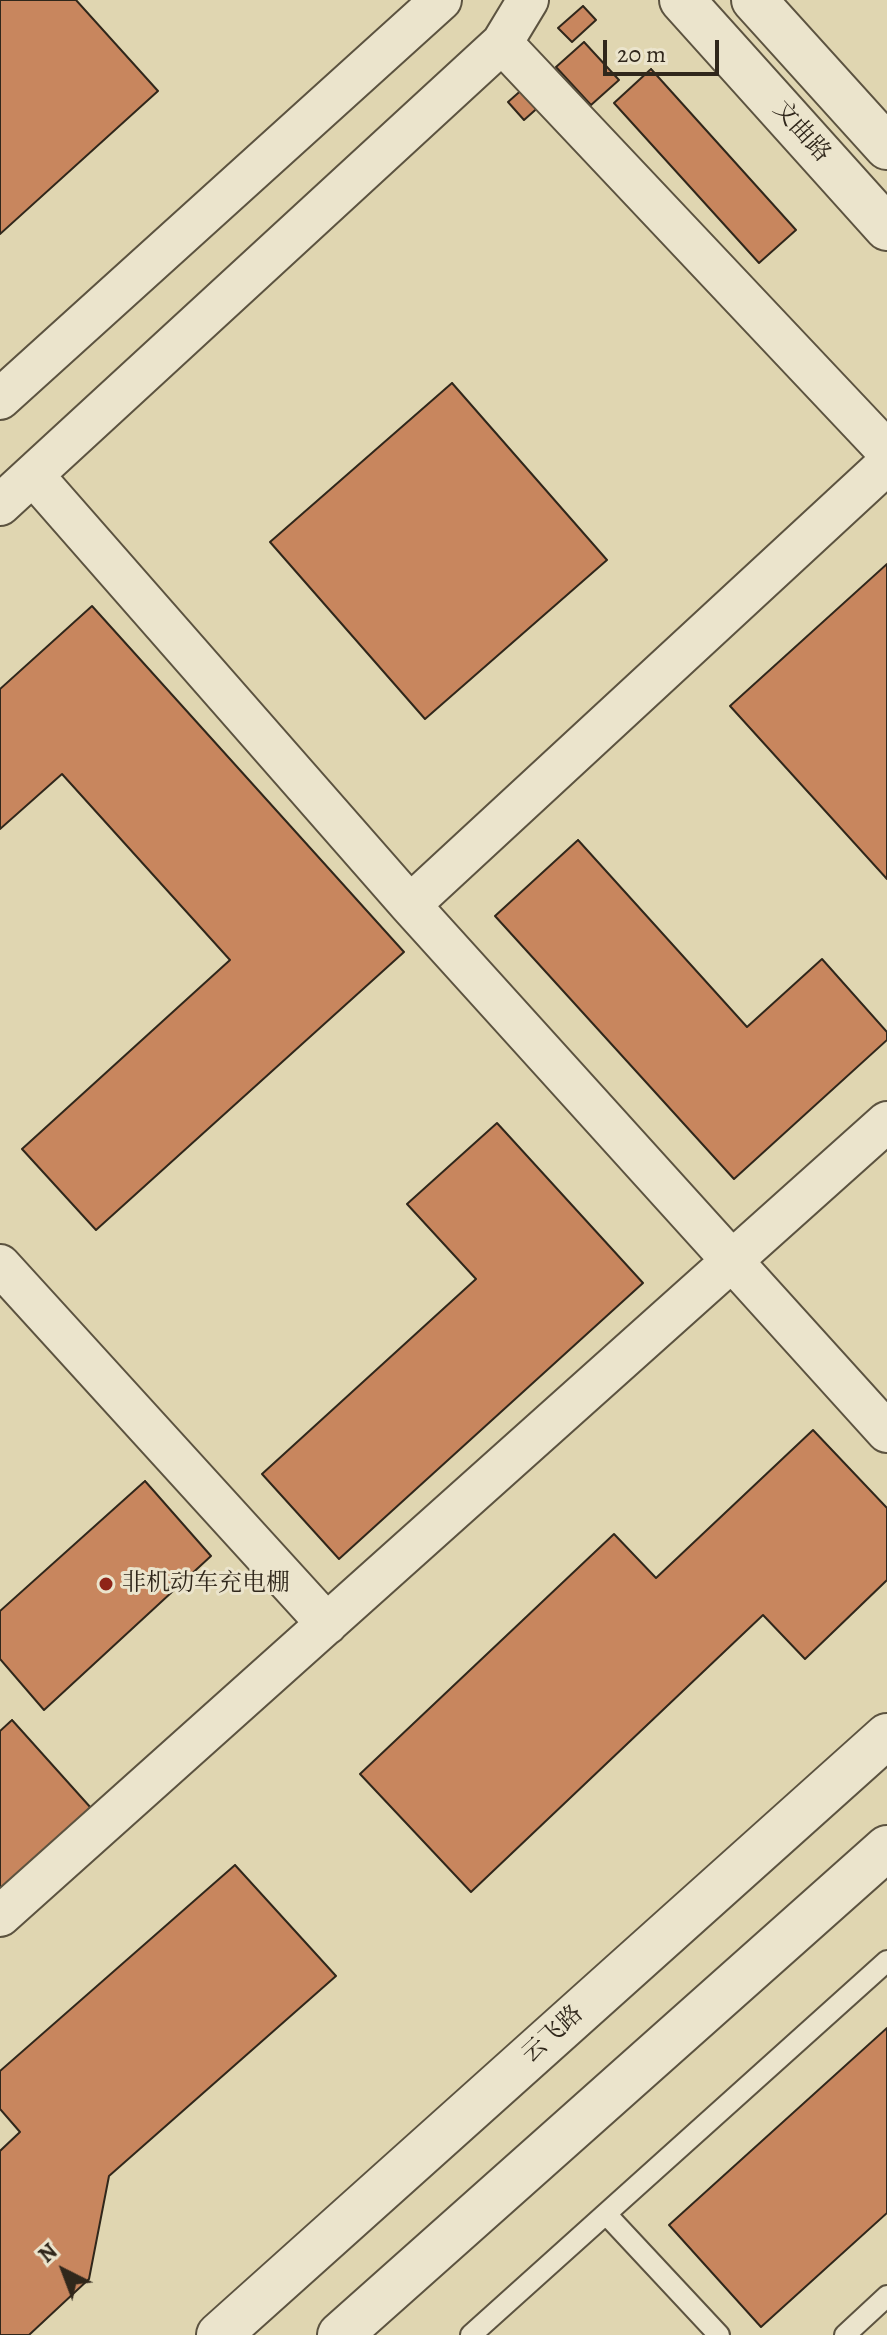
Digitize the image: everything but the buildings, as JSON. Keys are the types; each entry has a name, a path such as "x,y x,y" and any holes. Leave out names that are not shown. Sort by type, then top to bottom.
{"street":[{"path":"0,399 441,0"},
{"path":"0,505 502,43 528,0"},
{"name":"文曲路","path":"682,0 887,228"},
{"path":"754,0 887,147"},
{"path":"502,43 887,451"},
{"path":"410,905 887,464"},
{"path":"33,475 410,905 887,1432"},
{"path":"0,1916 887,1122"},
{"path":"0,1265 327,1624"},
{"name":"云飞路","path":"219,2335 887,1736"},
{"path":"340,2335 887,1848"}],"lane":[{"path":"471,2335 887,1961"},
{"path":"606,2214 719,2335"},
{"path":"845,2335 887,2296"}],"place":[{"name":"非机动车充电棚","path":"106,1584"}]}
